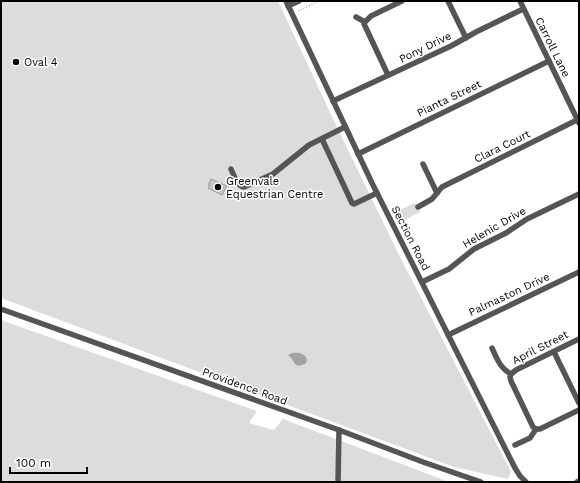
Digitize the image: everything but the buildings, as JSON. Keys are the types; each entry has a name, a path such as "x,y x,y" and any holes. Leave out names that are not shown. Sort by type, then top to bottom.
{"street":[{"path":"287,4 299,1"},
{"path":"365,22 370,17 402,1"},
{"path":"448,1 466,38"},
{"name":"Carroll Lane","path":"520,1 578,122"},
{"name":"Section Road","path":"287,4 377,193 515,468 525,482"},
{"name":"Pony Drive","path":"333,101 388,75 400,71 523,8"},
{"path":"356,17 365,22"},
{"path":"365,22 364,24 388,75"},
{"name":"Pianta Street","path":"358,154 549,61"},
{"name":"Clara Court","path":"418,207 432,199 442,186 578,122"},
{"path":"231,169 238,183 241,187 244,187 273,174 309,146 345,127"},
{"path":"322,139 352,203 354,204 377,193"},
{"path":"423,164 437,193"},
{"name":"Helenic Drive","path":"422,282 448,269 474,248 506,233 527,219 579,194"},
{"name":"Palmaston Drive","path":"448,335 579,272"},
{"name":"Providence Road","path":"1,309 481,482"},
{"name":"April Street","path":"511,374 516,370 579,339"},
{"path":"492,348 501,366 505,371 511,374 510,381 533,426 536,429"},
{"path":"554,352 579,403"},
{"path":"516,445 530,438 536,429 540,429 579,410"},
{"path":"338,482 339,430"}],"path":[{"path":"292,14 319,1"}],"shaded area":[{"path":"1,1 278,1 400,257 511,472 508,479 454,467 1,298"},
{"path":"415,203 420,212 405,220 402,224 396,220 395,212"},
{"path":"1,320 257,411 249,423 274,430 283,419 449,482 1,482"},
{"path":"292,353 300,353 304,355 307,361 305,364 298,366 295,364 288,355"}],"place":[{"name":"Oval 4","path":"16,62"},
{"name":"Greenvale Equestrian Centre","path":"218,187"}]}
